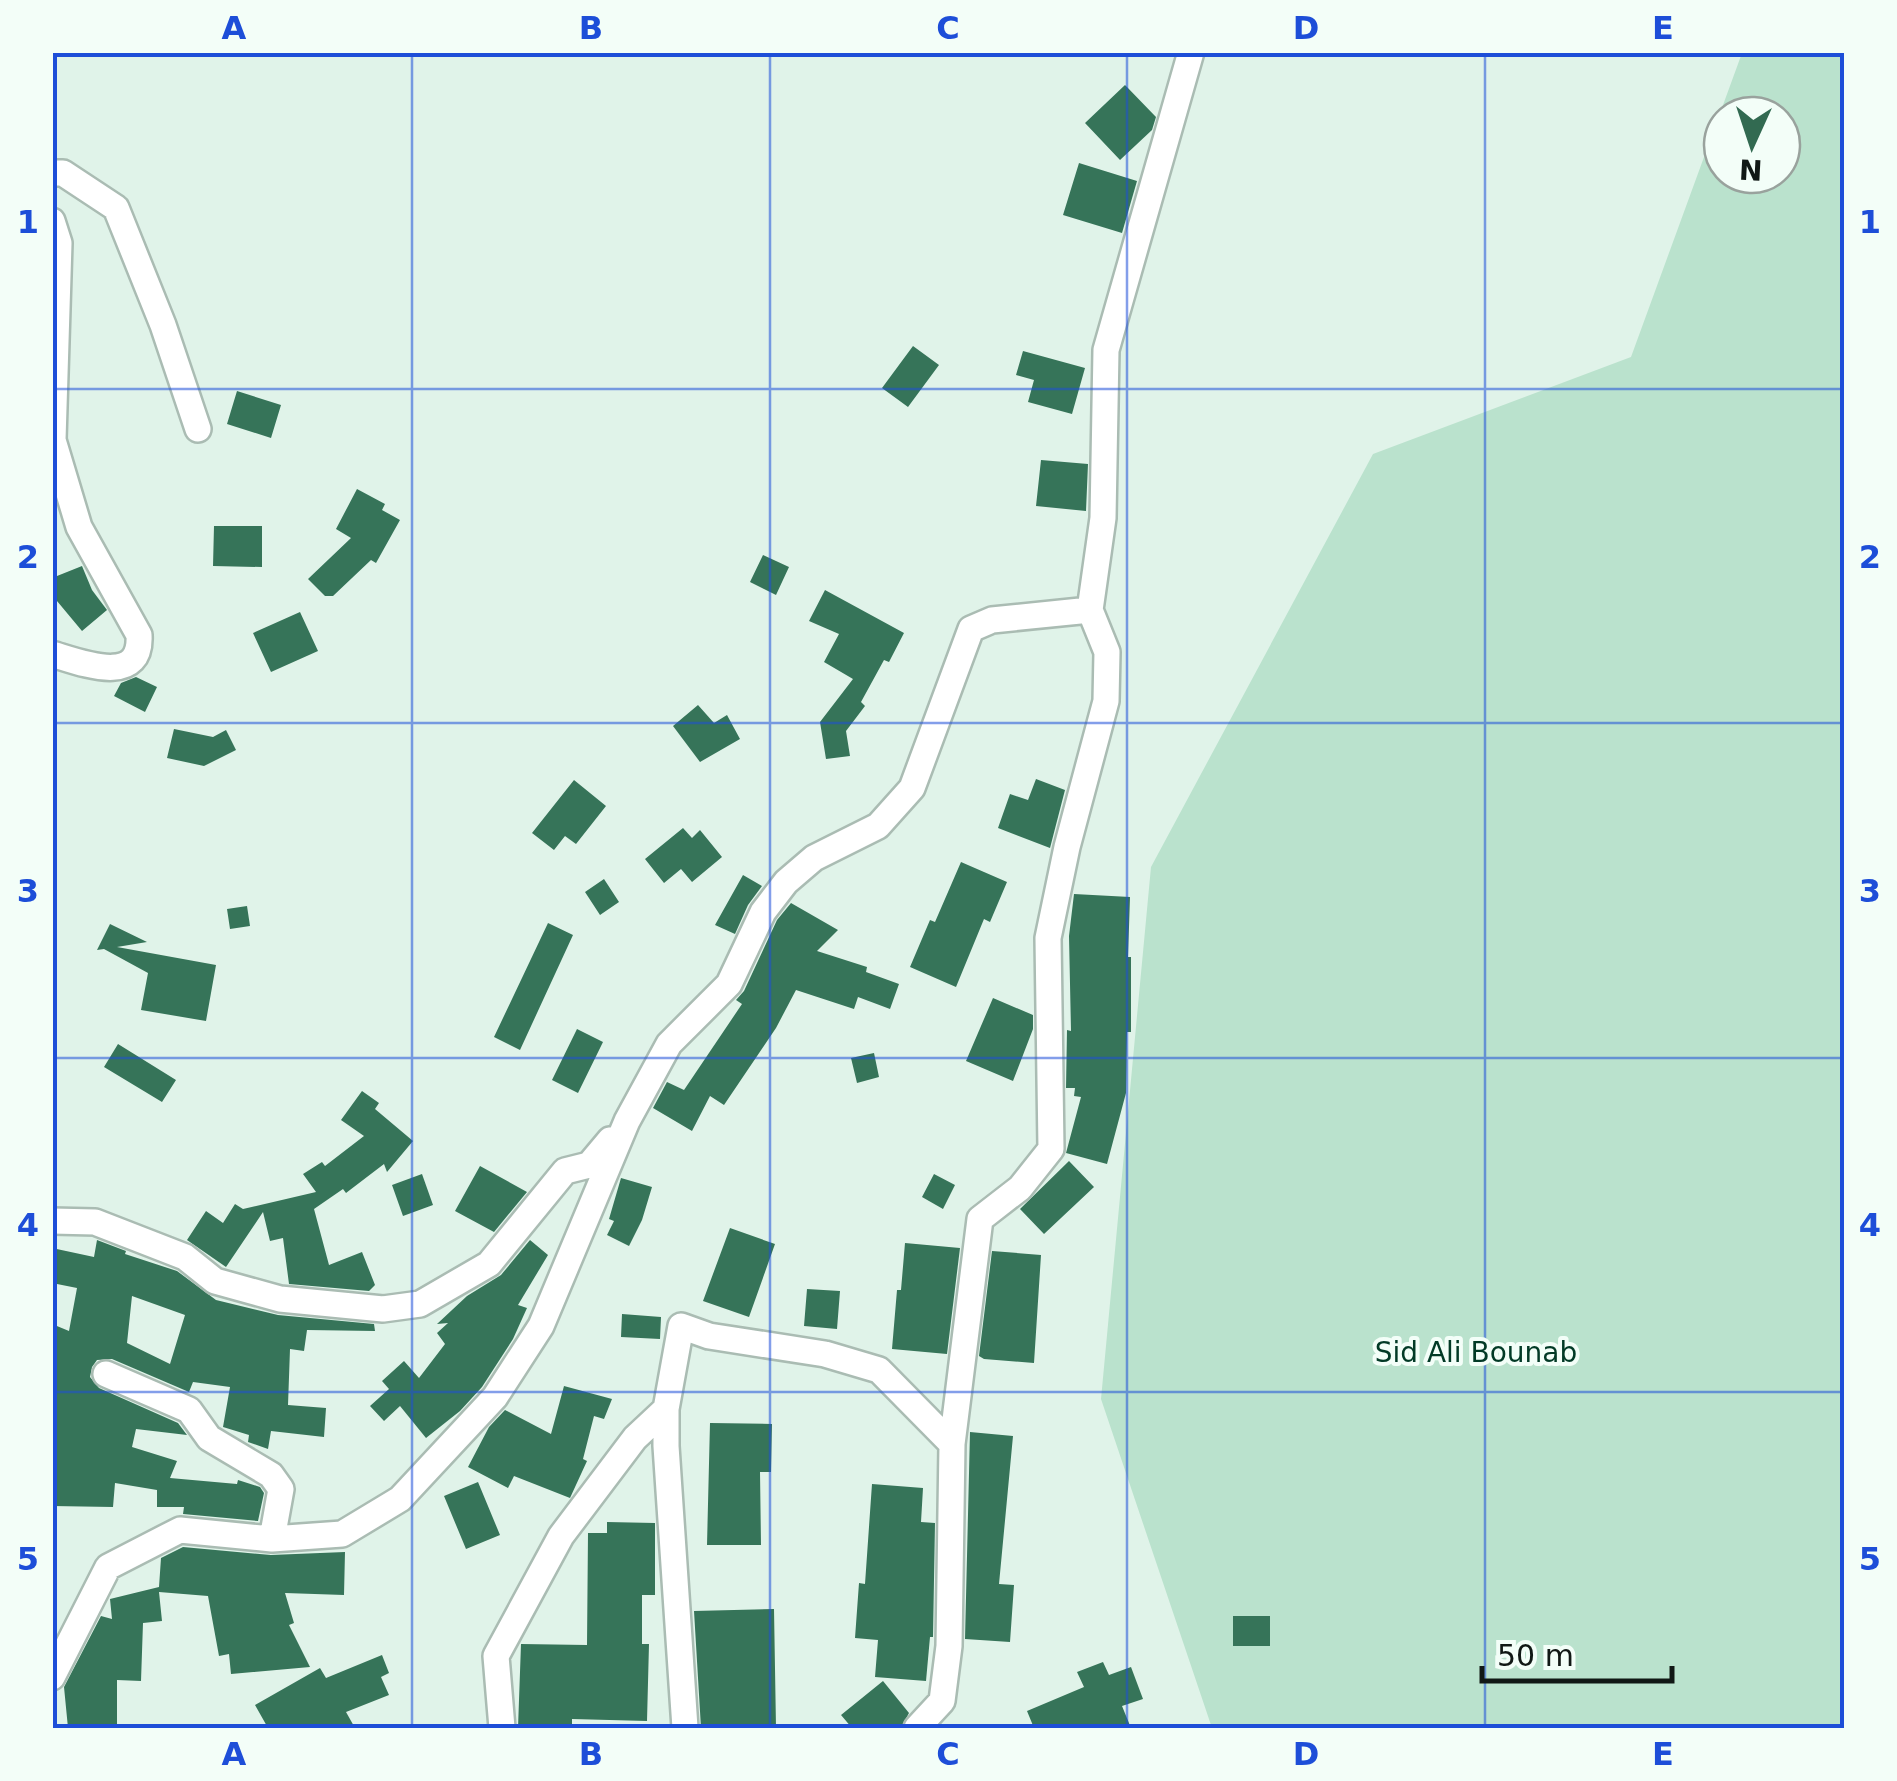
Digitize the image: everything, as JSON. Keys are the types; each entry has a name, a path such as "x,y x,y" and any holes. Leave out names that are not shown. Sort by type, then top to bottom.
{"street":[{"path":"917,1728 942,1701 947,1664 952,1444 980,1218 1020,1188 1050,1148 1048,938 1067,847 1106,700 1107,652 1090,610 1103,518 1106,350 1191,52"},
{"path":"52,173 63,173 116,208 198,429"},
{"path":"52,220 59,244 52,440 79,527 139,636 140,647 135,660 124,668 94,666 52,654"},
{"path":"52,1677 108,1567 180,1530 272,1539 342,1534 400,1499 494,1397 541,1326 627,1121 669,1044 729,984 763,912 786,882 814,858 878,826 912,788 971,629 992,620 1090,610"},
{"path":"52,1221 95,1222 185,1257 216,1282 280,1299 383,1309 420,1304 489,1264 565,1172 589,1165 627,1121"},
{"path":"684,1728 666,1409 681,1326 709,1336 825,1354 879,1370 952,1444"},
{"path":"106,1374 189,1410 209,1438 271,1475 281,1490 272,1539"},
{"path":"502,1728 496,1656 561,1536 635,1438 666,1409"}],"green space":[{"name":"Sid Ali Bounab","path":"1742,53 1844,53 1844,1728 1212,1728 1101,1399 1151,867 1373,454 1631,357 1702,163 1702,195 1802,195 1802,95 1727,95"}],"building":[{"path":"1125,85 1156,117 1152,130 1120,160 1085,123"},
{"path":"1079,163 1137,181 1122,233 1063,215"},
{"path":"913,346 939,365 908,407 882,388"},
{"path":"1023,351 1085,368 1072,414 1028,402 1034,380 1016,375"},
{"path":"237,391 281,405 271,438 227,424"},
{"path":"1041,460 1088,464 1086,511 1036,506"},
{"path":"357,489 385,504 382,510 400,520 376,563 371,560 333,596 325,596 308,579 351,538 336,529"},
{"path":"214,526 262,526 262,567 213,566"},
{"path":"763,555 789,567 776,595 750,582"},
{"path":"82,566 92,590 107,610 82,631 52,595 52,578"},
{"path":"825,590 904,633 861,702 865,706 846,731 850,756 826,759 820,722 853,679 824,662 839,634 809,621"},
{"path":"300,612 318,651 271,672 253,633"},
{"path":"136,677 157,687 145,712 114,696 121,683"},
{"path":"698,705 714,723 727,715 740,739 700,762 673,726"},
{"path":"174,729 213,737 226,730 236,750 204,766 167,758"},
{"path":"1036,779 1065,790 1050,848 998,828 1010,794 1028,800"},
{"path":"574,780 606,806 576,844 565,836 554,850 532,833"},
{"path":"683,828 692,838 700,830 722,857 692,882 681,869 664,883 645,859"},
{"path":"961,862 1007,882 990,922 984,919 956,987 910,967"},
{"path":"743,875 762,886 735,934 715,925"},
{"path":"604,879 619,902 600,915 585,892"},
{"path":"1074,894 1130,897 1131,1032 1127,1032 1126,1093 1107,1164 1066,1153 1081,1097 1074,1096 1075,1088 1066,1088 1067,1030 1071,1031 1069,936"},
{"path":"791,903 838,930 817,951 867,967 866,972 899,984 890,1009 858,997 854,1009 796,990 776,1028 724,1105 710,1096 692,1131 653,1108 667,1082 684,1090 742,1004 736,1000 744,991 777,920"},
{"path":"247,906 250,926 230,929 227,909"},
{"path":"548,923 573,935 520,1050 494,1037"},
{"path":"110,924 147,942 117,947 216,965 206,1021 141,1010 148,973 104,949 97,950"},
{"path":"993,998 1033,1015 1033,1029 1013,1081 966,1061"},
{"path":"577,1029 603,1042 578,1093 552,1080"},
{"path":"118,1044 176,1080 162,1102 104,1067"},
{"path":"874,1053 879,1077 857,1083 851,1058"},
{"path":"362,1091 379,1103 375,1109 413,1141 387,1172 384,1164 346,1193 343,1189 314,1209 329,1265 362,1252 375,1285 369,1291 289,1284 283,1238 270,1241 263,1212 226,1267 187,1240 206,1211 223,1223 235,1204 243,1209 316,1192 303,1174 322,1162 325,1166 364,1136 341,1120"},
{"path":"1069,1161 1094,1187 1044,1234 1020,1209"},
{"path":"480,1166 527,1192 494,1232 455,1211"},
{"path":"422,1174 433,1205 403,1216 392,1185"},
{"path":"934,1174 955,1185 943,1209 922,1197"},
{"path":"621,1178 652,1187 629,1246 607,1235 614,1221 609,1219"},
{"path":"730,1228 775,1244 749,1317 703,1301"},
{"path":"97,1240 177,1271 216,1300 278,1315 374,1324 375,1331 307,1330 304,1351 290,1349 288,1405 326,1408 324,1437 271,1431 268,1449 248,1442 249,1435 223,1427 230,1387 193,1382 189,1392 112,1359 97,1360 92,1367 90,1377 99,1388 178,1423 187,1435 136,1429 132,1447 177,1461 170,1478 237,1484 238,1480 260,1487 264,1493 258,1521 183,1514 184,1507 157,1507 157,1490 115,1483 113,1507 52,1506 52,1324 69,1331 77,1288 52,1283 52,1248 94,1257","holes":["132,1296 185,1315 170,1364 127,1343"]},
{"path":"530,1240 548,1255 518,1305 527,1308 513,1339 482,1387 426,1438 400,1406 384,1421 370,1406 389,1389 382,1381 404,1361 419,1378 445,1344 437,1333 448,1323 437,1324 467,1296 501,1275"},
{"path":"905,1243 960,1248 947,1354 892,1349"},
{"path":"992,1251 1041,1255 1034,1363 979,1356"},
{"path":"807,1289 840,1291 837,1329 804,1326"},
{"path":"622,1314 661,1317 660,1339 621,1337"},
{"path":"564,1386 612,1399 604,1419 594,1416 583,1459 587,1461 570,1498 514,1476 508,1488 468,1467 489,1427 505,1410 551,1434"},
{"path":"710,1423 772,1424 771,1472 760,1472 761,1545 707,1545"},
{"path":"970,1432 1013,1436 999,1584 1014,1585 1010,1642 965,1639"},
{"path":"478,1482 500,1535 466,1549 444,1496"},
{"path":"872,1484 923,1488 921,1522 935,1523 933,1637 926,1681 875,1677 878,1640 855,1638 859,1583 865,1584"},
{"path":"607,1522 655,1523 655,1595 642,1595 642,1644 649,1644 647,1721 572,1719 572,1728 518,1728 521,1644 587,1645 588,1533 607,1533"},
{"path":"183,1547 271,1555 345,1552 344,1595 285,1593 294,1623 289,1625 310,1667 231,1674 229,1654 219,1656 208,1596 159,1592 162,1621 143,1623 141,1681 117,1680 117,1728 68,1728 64,1687 101,1616 112,1619 110,1599 159,1587 161,1558"},
{"path":"774,1609 776,1728 701,1728 694,1611"},
{"path":"1233,1616 1270,1616 1270,1646 1233,1646"},
{"path":"382,1655 389,1673 381,1677 389,1695 346,1712 355,1728 268,1728 255,1705 320,1668 326,1678"},
{"path":"1103,1662 1109,1675 1131,1667 1143,1699 1122,1706 1131,1728 1034,1728 1027,1711 1084,1687 1077,1672"},
{"path":"883,1681 909,1713 901,1728 852,1728 841,1715"}]}
